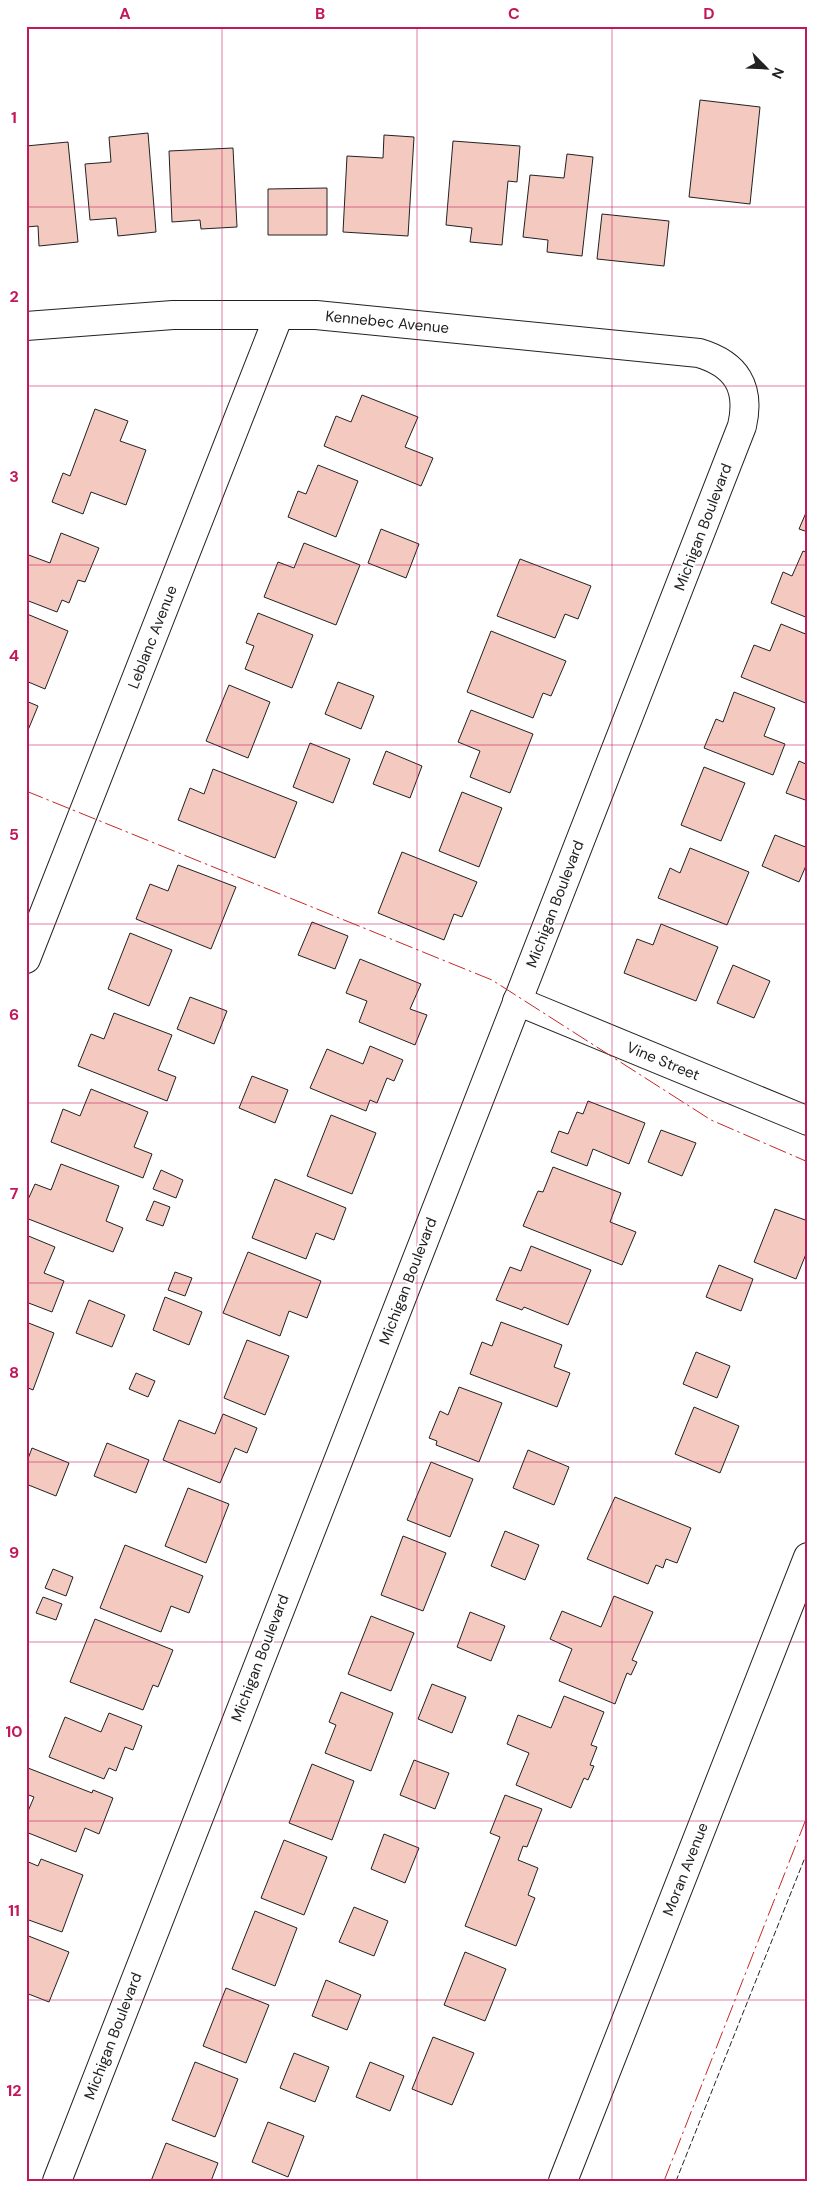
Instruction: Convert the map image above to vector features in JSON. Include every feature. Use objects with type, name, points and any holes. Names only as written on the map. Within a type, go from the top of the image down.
[{"type":"street","name":"Kennebec Avenue","points":[[26,326],[173,315],[316,315],[398,321],[699,353],[716,358],[726,364],[739,380]]},
{"type":"street","name":"Leblanc Avenue","points":[[26,959],[279,315]]},
{"type":"street","name":"Michigan Boulevard","points":[[57,2181],[742,426],[746,410],[744,390],[739,380]]},
{"type":"street","name":"Vine Street","points":[[517,1001],[808,1121]]},
{"type":"street","name":"Moran Avenue","points":[[563,2181],[808,1557]]},
{"type":"building","points":[[700,100],[760,107],[750,204],[689,197]]},
{"type":"building","points":[[148,133],[156,232],[118,236],[116,218],[90,220],[85,164],[111,162],[109,137]]},
{"type":"building","points":[[384,135],[414,137],[408,236],[343,232],[347,156],[383,158]]},
{"type":"building","points":[[453,141],[520,146],[517,182],[508,181],[502,245],[470,242],[472,228],[446,225]]},
{"type":"building","points":[[68,142],[78,242],[39,246],[38,226],[26,227],[26,146]]},
{"type":"building","points":[[233,148],[237,227],[201,229],[200,220],[172,222],[169,151]]},
{"type":"building","points":[[567,154],[593,157],[582,256],[547,252],[548,240],[523,237],[530,175],[564,178]]},
{"type":"building","points":[[327,188],[327,235],[268,235],[268,189]]},
{"type":"building","points":[[602,214],[669,221],[664,266],[597,259]]},
{"type":"building","points":[[362,395],[418,417],[405,447],[433,458],[421,486],[324,446],[336,416],[351,422]]},
{"type":"building","points":[[95,409],[128,421],[120,441],[146,450],[126,505],[91,492],[83,514],[52,502],[63,473],[70,476]]},
{"type":"building","points":[[318,465],[358,481],[336,537],[288,517],[298,491],[306,494]]},
{"type":"building","points":[[808,508],[808,532],[799,529]]},
{"type":"building","points":[[381,529],[419,544],[406,578],[368,563]]},
{"type":"building","points":[[61,533],[99,548],[85,582],[78,580],[69,603],[62,600],[57,612],[26,600],[26,554],[50,563]]},
{"type":"building","points":[[304,543],[360,565],[336,625],[264,597],[278,562],[294,568]]},
{"type":"building","points":[[803,551],[808,553],[808,618],[771,603],[783,572],[792,576]]},
{"type":"building","points":[[520,559],[591,586],[578,619],[565,614],[555,638],[497,616]]},
{"type":"building","points":[[258,613],[313,635],[292,688],[245,669],[254,646],[246,643]]},
{"type":"building","points":[[27,614],[68,631],[45,689],[26,681]]},
{"type":"building","points":[[781,624],[808,635],[808,704],[741,677],[754,645],[770,651]]},
{"type":"building","points":[[491,631],[566,661],[551,696],[543,693],[533,718],[467,692]]},
{"type":"building","points":[[338,682],[374,696],[361,729],[325,714]]},
{"type":"building","points":[[229,685],[270,702],[248,758],[206,741]]},
{"type":"building","points":[[734,692],[775,708],[764,736],[785,744],[773,775],[704,748],[716,719],[723,722]]},
{"type":"building","points":[[26,701],[38,706],[26,735]]},
{"type":"building","points":[[471,710],[533,734],[510,793],[470,777],[480,751],[458,742]]},
{"type":"building","points":[[310,743],[350,759],[333,803],[293,787]]},
{"type":"building","points":[[386,751],[422,766],[410,798],[373,784]]},
{"type":"building","points":[[799,761],[808,765],[808,801],[786,793]]},
{"type":"building","points":[[704,767],[745,783],[721,841],[681,825]]},
{"type":"building","points":[[213,769],[297,802],[275,858],[178,820],[190,788],[204,794]]},
{"type":"building","points":[[462,792],[502,808],[479,867],[439,851]]},
{"type":"building","points":[[775,835],[808,848],[808,861],[799,882],[762,866]]},
{"type":"building","points":[[690,848],[749,872],[727,925],[658,898],[670,868],[680,873]]},
{"type":"building","points":[[402,852],[477,882],[462,917],[454,914],[444,940],[378,913]]},
{"type":"building","points":[[178,865],[236,887],[211,949],[136,919],[150,884],[168,891]]},
{"type":"building","points":[[312,922],[348,936],[335,969],[298,955]]},
{"type":"building","points":[[661,924],[718,947],[696,1001],[624,973],[637,939],[653,945]]},
{"type":"building","points":[[130,933],[172,950],[149,1006],[108,989]]},
{"type":"building","points":[[360,959],[421,984],[410,1009],[427,1015],[415,1045],[359,1022],[367,1001],[346,993]]},
{"type":"building","points":[[733,965],[770,981],[754,1018],[717,1003]]},
{"type":"building","points":[[190,997],[227,1011],[214,1044],[177,1029]]},
{"type":"building","points":[[114,1013],[172,1035],[158,1070],[176,1077],[167,1101],[78,1066],[91,1034],[104,1039]]},
{"type":"building","points":[[370,1046],[403,1060],[394,1081],[387,1078],[377,1103],[370,1100],[366,1111],[310,1088],[327,1049],[363,1064]]},
{"type":"building","points":[[252,1076],[288,1090],[275,1123],[239,1108]]},
{"type":"building","points":[[91,1089],[148,1112],[134,1147],[152,1154],[143,1178],[51,1142],[63,1109],[80,1116]]},
{"type":"building","points":[[588,1101],[645,1123],[629,1164],[593,1149],[587,1166],[551,1152],[559,1131],[568,1134],[577,1112],[583,1114]]},
{"type":"building","points":[[331,1115],[376,1133],[352,1194],[307,1176]]},
{"type":"building","points":[[661,1130],[696,1143],[682,1176],[648,1162]]},
{"type":"building","points":[[61,1164],[119,1186],[106,1221],[123,1228],[113,1252],[26,1218],[26,1204],[35,1184],[51,1190]]},
{"type":"building","points":[[553,1167],[621,1193],[610,1222],[636,1232],[622,1265],[523,1226],[538,1191],[543,1192]]},
{"type":"building","points":[[161,1170],[183,1180],[176,1198],[153,1189]]},
{"type":"building","points":[[275,1179],[346,1208],[334,1240],[316,1233],[306,1259],[252,1238]]},
{"type":"building","points":[[154,1201],[170,1207],[163,1226],[146,1220]]},
{"type":"building","points":[[775,1209],[808,1221],[808,1249],[796,1279],[754,1262]]},
{"type":"building","points":[[26,1235],[55,1247],[44,1273],[64,1281],[52,1312],[26,1302]]},
{"type":"building","points":[[531,1246],[591,1270],[568,1325],[524,1307],[522,1310],[496,1300],[510,1267],[521,1271]]},
{"type":"building","points":[[248,1252],[321,1281],[307,1318],[289,1311],[280,1336],[223,1313]]},
{"type":"building","points":[[719,1265],[753,1279],[741,1311],[706,1297]]},
{"type":"building","points":[[175,1272],[192,1278],[185,1296],[168,1290]]},
{"type":"building","points":[[165,1297],[202,1312],[189,1345],[153,1330]]},
{"type":"building","points":[[89,1300],[125,1315],[112,1347],[76,1333]]},
{"type":"building","points":[[26,1322],[54,1333],[33,1390],[26,1387]]},
{"type":"building","points":[[501,1322],[562,1345],[554,1367],[570,1373],[557,1407],[470,1374],[482,1342],[492,1346]]},
{"type":"building","points":[[247,1340],[289,1356],[265,1415],[224,1398]]},
{"type":"building","points":[[696,1352],[730,1366],[717,1398],[683,1384]]},
{"type":"building","points":[[136,1373],[155,1381],[148,1397],[129,1389]]},
{"type":"building","points":[[459,1387],[502,1403],[479,1462],[436,1445],[437,1441],[429,1438],[440,1411],[448,1415]]},
{"type":"building","points":[[694,1407],[739,1426],[720,1473],[675,1454]]},
{"type":"building","points":[[223,1414],[257,1428],[247,1453],[235,1448],[220,1483],[163,1460],[179,1420],[215,1434]]},
{"type":"building","points":[[107,1443],[149,1460],[136,1493],[94,1476]]},
{"type":"building","points":[[32,1448],[69,1463],[56,1496],[26,1484],[26,1464]]},
{"type":"building","points":[[528,1450],[569,1467],[554,1505],[513,1488]]},
{"type":"building","points":[[431,1462],[473,1479],[450,1537],[407,1520]]},
{"type":"building","points":[[188,1488],[229,1504],[206,1563],[165,1546]]},
{"type":"building","points":[[615,1497],[691,1528],[677,1563],[666,1559],[663,1568],[656,1565],[648,1584],[587,1559]]},
{"type":"building","points":[[505,1531],[539,1545],[525,1580],[491,1566]]},
{"type":"building","points":[[403,1536],[446,1553],[423,1611],[381,1595]]},
{"type":"building","points":[[125,1545],[203,1576],[189,1613],[171,1606],[161,1632],[100,1608]]},
{"type":"building","points":[[53,1569],[73,1577],[66,1596],[45,1588]]},
{"type":"building","points":[[614,1596],[653,1612],[632,1660],[637,1662],[631,1675],[627,1673],[615,1704],[559,1681],[572,1649],[550,1639],[562,1611],[601,1627]]},
{"type":"building","points":[[43,1597],[62,1604],[56,1620],[36,1613]]},
{"type":"building","points":[[470,1612],[505,1626],[491,1661],[457,1647]]},
{"type":"building","points":[[371,1616],[414,1633],[391,1691],[348,1674]]},
{"type":"building","points":[[95,1619],[173,1650],[158,1687],[153,1685],[143,1710],[70,1682]]},
{"type":"building","points":[[432,1684],[466,1697],[452,1733],[418,1719]]},
{"type":"building","points":[[341,1692],[393,1713],[371,1771],[325,1753],[336,1725],[329,1722]]},
{"type":"building","points":[[564,1696],[604,1712],[591,1745],[597,1747],[590,1765],[594,1766],[588,1780],[584,1778],[571,1808],[516,1785],[529,1753],[507,1744],[518,1715],[551,1728]]},
{"type":"building","points":[[109,1713],[142,1726],[133,1750],[125,1747],[116,1771],[109,1768],[104,1779],[49,1757],[65,1717],[101,1732]]},
{"type":"building","points":[[414,1760],[449,1773],[435,1809],[400,1795]]},
{"type":"building","points":[[312,1764],[354,1781],[332,1840],[289,1823]]},
{"type":"building","points":[[28,1768],[92,1793],[93,1790],[113,1798],[99,1834],[85,1828],[76,1852],[26,1832],[26,1816],[34,1797],[26,1794]]},
{"type":"building","points":[[505,1795],[542,1809],[527,1847],[523,1846],[518,1860],[538,1868],[528,1895],[535,1898],[516,1946],[465,1926],[500,1837],[490,1833]]},
{"type":"building","points":[[384,1834],[419,1848],[405,1883],[371,1869]]},
{"type":"building","points":[[284,1840],[327,1857],[304,1915],[261,1898]]},
{"type":"building","points":[[41,1859],[83,1875],[62,1932],[26,1919],[26,1861],[38,1866]]},
{"type":"building","points":[[354,1907],[388,1921],[374,1956],[339,1942]]},
{"type":"building","points":[[255,1911],[297,1928],[275,1986],[232,1969]]},
{"type":"building","points":[[26,1935],[69,1952],[49,2002],[26,1993]]},
{"type":"building","points":[[465,1952],[506,1969],[485,2021],[444,2005]]},
{"type":"building","points":[[326,1980],[361,1995],[347,2030],[312,2016]]},
{"type":"building","points":[[226,1988],[269,2005],[246,2063],[203,2046]]},
{"type":"building","points":[[433,2037],[474,2053],[452,2105],[412,2089]]},
{"type":"building","points":[[294,2053],[329,2067],[315,2102],[280,2088]]},
{"type":"building","points":[[195,2062],[238,2079],[215,2137],[172,2120]]},
{"type":"building","points":[[370,2062],[404,2076],[390,2111],[356,2097]]},
{"type":"building","points":[[268,2122],[304,2136],[288,2177],[252,2162]]},
{"type":"building","points":[[166,2143],[218,2163],[211,2181],[151,2181]]},
{"type":"fence","points":[[676,2181],[808,1850]]},
{"type":"power","points":[[26,791],[492,980],[711,1120],[808,1162]]},
{"type":"power","points":[[664,2181],[808,1814]]}]
